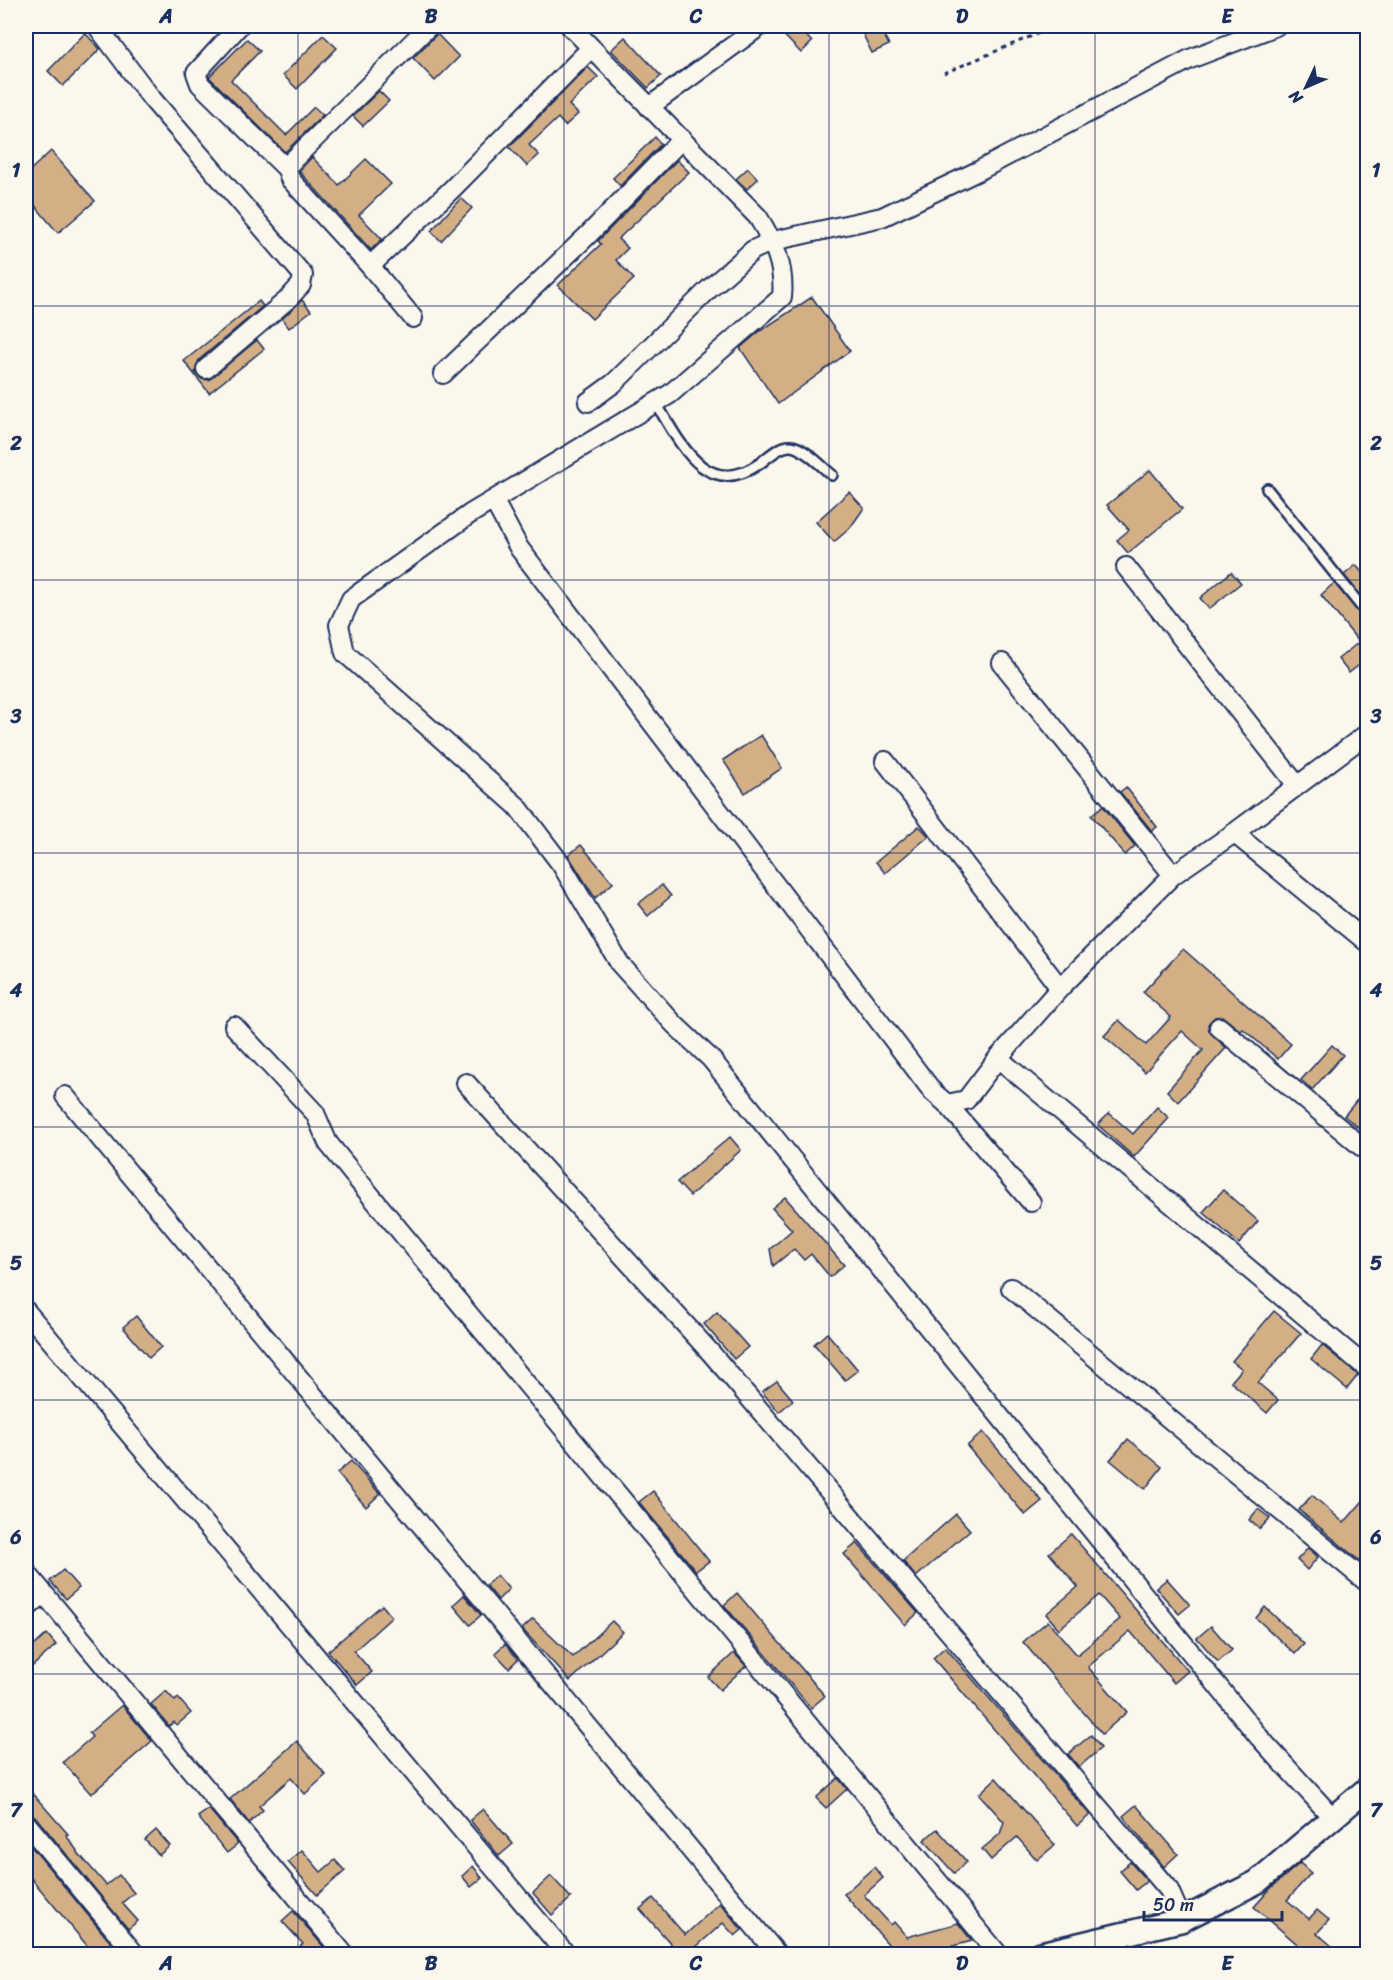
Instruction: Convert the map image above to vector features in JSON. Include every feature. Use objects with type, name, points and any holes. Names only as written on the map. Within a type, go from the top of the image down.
[{"type":"street","points":[[97,26],[152,99],[303,275],[301,285],[287,300],[206,369]]},
{"type":"street","points":[[239,26],[196,73],[200,84],[287,169],[290,179],[370,266],[413,318]]},
{"type":"street","points":[[287,169],[299,153],[429,26]]},
{"type":"street","points":[[570,26],[758,217],[773,241],[784,275],[782,297],[670,394],[470,514],[351,598],[339,625],[345,653],[518,806],[561,864],[620,964],[674,1024],[711,1059],[1259,1737],[1333,1818]]},
{"type":"street","points":[[649,107],[760,26]]},
{"type":"street","points":[[588,402],[614,383],[708,290],[753,250],[773,241],[882,217],[981,170],[1190,59],[1276,26]]},
{"type":"street","points":[[370,266],[451,190],[591,48]]},
{"type":"street","points":[[443,374],[588,235],[682,139]]},
{"type":"street","points":[[494,501],[519,548],[933,1092],[947,1104],[1031,1202]]},
{"type":"street","points":[[1126,567],[1296,784]]},
{"type":"street","points":[[1002,663],[1173,875]]},
{"type":"street","points":[[947,1104],[966,1100],[998,1058],[1060,988],[1173,875],[1234,833],[1296,784],[1368,733]]},
{"type":"street","points":[[885,761],[1060,988]]},
{"type":"street","points":[[1234,833],[1368,943]]},
{"type":"street","points":[[234,1026],[315,1113],[328,1143],[998,1954]]},
{"type":"street","points":[[1219,1027],[1368,1152]]},
{"type":"street","points":[[998,1058],[1368,1369]]},
{"type":"street","points":[[466,1083],[718,1362],[1169,1890],[1182,1920]]},
{"type":"street","points":[[65,1096],[777,1954]]},
{"type":"street","points":[[1011,1288],[1368,1583]]},
{"type":"street","points":[[26,1311],[566,1954]]},
{"type":"street","points":[[26,1572],[344,1954]]},
{"type":"street","points":[[26,1609],[43,1594]]},
{"type":"street","points":[[1039,1954],[1119,1944],[1182,1920],[1257,1882],[1368,1788]]},
{"type":"street","points":[[26,1823],[135,1954]]},
{"type":"lane","points":[[656,403],[682,446],[705,469],[721,477],[743,475],[782,448],[791,446],[799,449],[832,475]]},
{"type":"lane","points":[[1267,489],[1368,615]]},
{"type":"path","points":[[944,73],[1056,26]]},
{"type":"building","points":[[775,26],[797,26],[812,42],[801,53]]},
{"type":"building","points":[[859,26],[879,26],[889,45],[872,53]]},
{"type":"building","points":[[85,33],[100,49],[63,86],[48,71]]},
{"type":"building","points":[[437,34],[459,57],[435,81],[413,58]]},
{"type":"building","points":[[323,35],[337,48],[297,89],[283,75]]},
{"type":"building","points":[[625,37],[661,76],[648,88],[611,50]]},
{"type":"building","points":[[247,39],[260,51],[231,80],[286,135],[314,107],[323,115],[285,152],[209,77]]},
{"type":"building","points":[[588,67],[598,77],[569,105],[578,114],[565,126],[558,118],[529,145],[539,155],[527,166],[509,147]]},
{"type":"building","points":[[379,91],[389,101],[363,126],[353,116]]},
{"type":"building","points":[[655,137],[661,144],[620,186],[613,178]]},
{"type":"building","points":[[51,151],[95,201],[58,233],[26,195],[26,174]]},
{"type":"building","points":[[312,157],[339,185],[366,159],[391,184],[359,215],[382,239],[371,250],[299,171]]},
{"type":"building","points":[[677,160],[689,172],[618,239],[628,248],[616,260],[634,279],[592,319],[558,285],[601,244],[598,241]]},
{"type":"building","points":[[748,168],[758,179],[747,189],[736,179]]},
{"type":"building","points":[[461,198],[472,208],[441,241],[431,231]]},
{"type":"building","points":[[812,297],[850,351],[778,404],[740,348],[760,331]]},
{"type":"building","points":[[302,300],[311,311],[289,328],[282,319]]},
{"type":"building","points":[[259,301],[263,306],[199,360],[195,372],[202,379],[209,380],[257,340],[264,349],[209,393],[184,361]]},
{"type":"building","points":[[1150,470],[1182,509],[1128,553],[1117,540],[1129,530],[1107,505]]},
{"type":"building","points":[[849,492],[864,508],[850,528],[834,542],[816,522]]},
{"type":"building","points":[[1356,565],[1368,580],[1368,604],[1344,575]]},
{"type":"building","points":[[1231,572],[1241,583],[1209,609],[1200,598]]},
{"type":"building","points":[[1334,583],[1368,622],[1368,658],[1349,673],[1338,659],[1359,642],[1321,595]]},
{"type":"building","points":[[761,735],[782,768],[745,793],[723,760]]},
{"type":"building","points":[[1126,787],[1157,827],[1152,831],[1120,792]]},
{"type":"building","points":[[1103,806],[1135,846],[1125,855],[1091,815]]},
{"type":"building","points":[[919,826],[929,836],[885,873],[876,862]]},
{"type":"building","points":[[581,845],[613,883],[595,898],[568,855]]},
{"type":"building","points":[[662,885],[671,896],[648,916],[638,904]]},
{"type":"building","points":[[1183,949],[1291,1044],[1278,1059],[1243,1029],[1241,1031],[1222,1016],[1215,1017],[1208,1024],[1209,1031],[1226,1048],[1178,1102],[1167,1091],[1203,1050],[1182,1031],[1145,1072],[1104,1036],[1119,1020],[1146,1045],[1171,1017],[1143,992]]},
{"type":"building","points":[[1332,1045],[1343,1055],[1312,1090],[1301,1080]]},
{"type":"building","points":[[1357,1100],[1368,1109],[1368,1135],[1344,1116]]},
{"type":"building","points":[[1157,1107],[1169,1118],[1134,1157],[1098,1125],[1109,1113],[1133,1134]]},
{"type":"building","points":[[730,1137],[741,1150],[690,1196],[677,1182]]},
{"type":"building","points":[[1223,1190],[1258,1221],[1239,1244],[1203,1212]]},
{"type":"building","points":[[785,1197],[844,1265],[830,1277],[811,1254],[804,1260],[794,1249],[773,1266],[770,1249],[792,1230],[772,1208]]},
{"type":"building","points":[[1274,1311],[1301,1333],[1258,1383],[1278,1400],[1267,1413],[1231,1382],[1242,1369],[1232,1361]]},
{"type":"building","points":[[717,1312],[748,1347],[734,1359],[704,1324]]},
{"type":"building","points":[[136,1316],[161,1347],[149,1358],[123,1327]]},
{"type":"building","points":[[827,1333],[858,1370],[845,1380],[814,1344]]},
{"type":"building","points":[[1322,1345],[1358,1375],[1347,1389],[1311,1359]]},
{"type":"building","points":[[777,1381],[793,1400],[779,1412],[762,1392]]},
{"type":"building","points":[[983,1432],[1042,1501],[1025,1515],[967,1446]]},
{"type":"building","points":[[1128,1439],[1162,1467],[1145,1489],[1110,1460]]},
{"type":"building","points":[[351,1461],[380,1494],[366,1507],[337,1473]]},
{"type":"building","points":[[653,1491],[709,1561],[696,1571],[639,1502]]},
{"type":"building","points":[[1312,1495],[1344,1523],[1368,1495],[1368,1568],[1299,1510]]},
{"type":"building","points":[[1258,1509],[1270,1518],[1260,1529],[1249,1520]]},
{"type":"building","points":[[956,1514],[970,1530],[916,1577],[903,1561]]},
{"type":"building","points":[[1071,1534],[1188,1671],[1174,1683],[1130,1631],[1088,1667],[1127,1712],[1102,1734],[1023,1642],[1048,1621],[1077,1655],[1120,1619],[1099,1595],[1059,1629],[1046,1614],[1078,1587],[1049,1553]]},
{"type":"building","points":[[857,1543],[918,1613],[905,1625],[844,1554]]},
{"type":"building","points":[[1308,1548],[1318,1557],[1307,1570],[1297,1560]]},
{"type":"building","points":[[63,1570],[79,1588],[66,1599],[50,1581]]},
{"type":"building","points":[[497,1575],[509,1589],[498,1600],[486,1585]]},
{"type":"building","points":[[1167,1579],[1190,1605],[1179,1614],[1156,1588]]},
{"type":"building","points":[[737,1593],[825,1696],[811,1708],[724,1605]]},
{"type":"building","points":[[464,1595],[481,1615],[470,1625],[453,1605]]},
{"type":"building","points":[[382,1605],[392,1617],[354,1651],[372,1672],[357,1685],[328,1651]]},
{"type":"building","points":[[1265,1607],[1304,1644],[1295,1654],[1256,1618]]},
{"type":"building","points":[[533,1619],[573,1657],[612,1621],[623,1632],[570,1681],[522,1629]]},
{"type":"building","points":[[1211,1626],[1232,1650],[1218,1662],[1197,1638]]},
{"type":"building","points":[[47,1634],[56,1645],[26,1672],[26,1653]]},
{"type":"building","points":[[505,1644],[518,1659],[509,1668],[495,1653]]},
{"type":"building","points":[[945,1647],[1090,1815],[1077,1826],[933,1658]]},
{"type":"building","points":[[734,1653],[746,1666],[720,1690],[708,1677]]},
{"type":"building","points":[[166,1691],[175,1701],[178,1698],[191,1713],[177,1725],[174,1722],[169,1726],[151,1704]]},
{"type":"building","points":[[122,1705],[152,1741],[91,1794],[63,1762],[92,1737],[89,1733]]},
{"type":"building","points":[[1091,1735],[1101,1748],[1079,1767],[1068,1754]]},
{"type":"building","points":[[297,1741],[326,1775],[305,1794],[291,1778],[259,1806],[263,1810],[249,1823],[230,1799]]},
{"type":"building","points":[[838,1778],[847,1789],[826,1808],[816,1798]]},
{"type":"building","points":[[996,1778],[1055,1845],[1037,1860],[1017,1837],[991,1860],[982,1849],[1000,1834],[1004,1822],[979,1794]]},
{"type":"building","points":[[26,1786],[68,1834],[66,1835],[80,1855],[106,1885],[119,1875],[134,1893],[122,1903],[138,1921],[128,1929],[35,1816],[26,1812]]},
{"type":"building","points":[[1136,1805],[1178,1854],[1164,1867],[1123,1816]]},
{"type":"building","points":[[209,1809],[238,1844],[227,1853],[198,1817]]},
{"type":"building","points":[[483,1809],[513,1844],[499,1856],[470,1820]]},
{"type":"building","points":[[937,1829],[967,1862],[954,1873],[924,1840]]},
{"type":"building","points":[[156,1830],[170,1846],[159,1855],[145,1840]]},
{"type":"building","points":[[26,1840],[111,1943],[109,1945],[117,1954],[94,1954],[26,1872]]},
{"type":"building","points":[[302,1850],[321,1872],[335,1860],[345,1871],[317,1895],[288,1862]]},
{"type":"building","points":[[1130,1862],[1147,1881],[1136,1890],[1120,1871]]},
{"type":"building","points":[[1300,1863],[1311,1873],[1287,1900],[1309,1919],[1317,1910],[1329,1920],[1317,1933],[1341,1954],[1309,1954],[1254,1907],[1270,1889]]},
{"type":"building","points":[[473,1866],[482,1878],[471,1887],[462,1876]]},
{"type":"building","points":[[874,1867],[883,1878],[864,1895],[891,1925],[894,1922],[907,1937],[958,1923],[972,1941],[922,1954],[897,1954],[844,1894]]},
{"type":"building","points":[[551,1876],[571,1898],[552,1915],[533,1893]]},
{"type":"building","points":[[653,1898],[685,1935],[720,1903],[742,1930],[735,1936],[723,1923],[688,1954],[664,1954],[673,1946],[640,1909]]},
{"type":"building","points":[[293,1911],[323,1946],[313,1954],[291,1954],[303,1944],[282,1921]]}]
